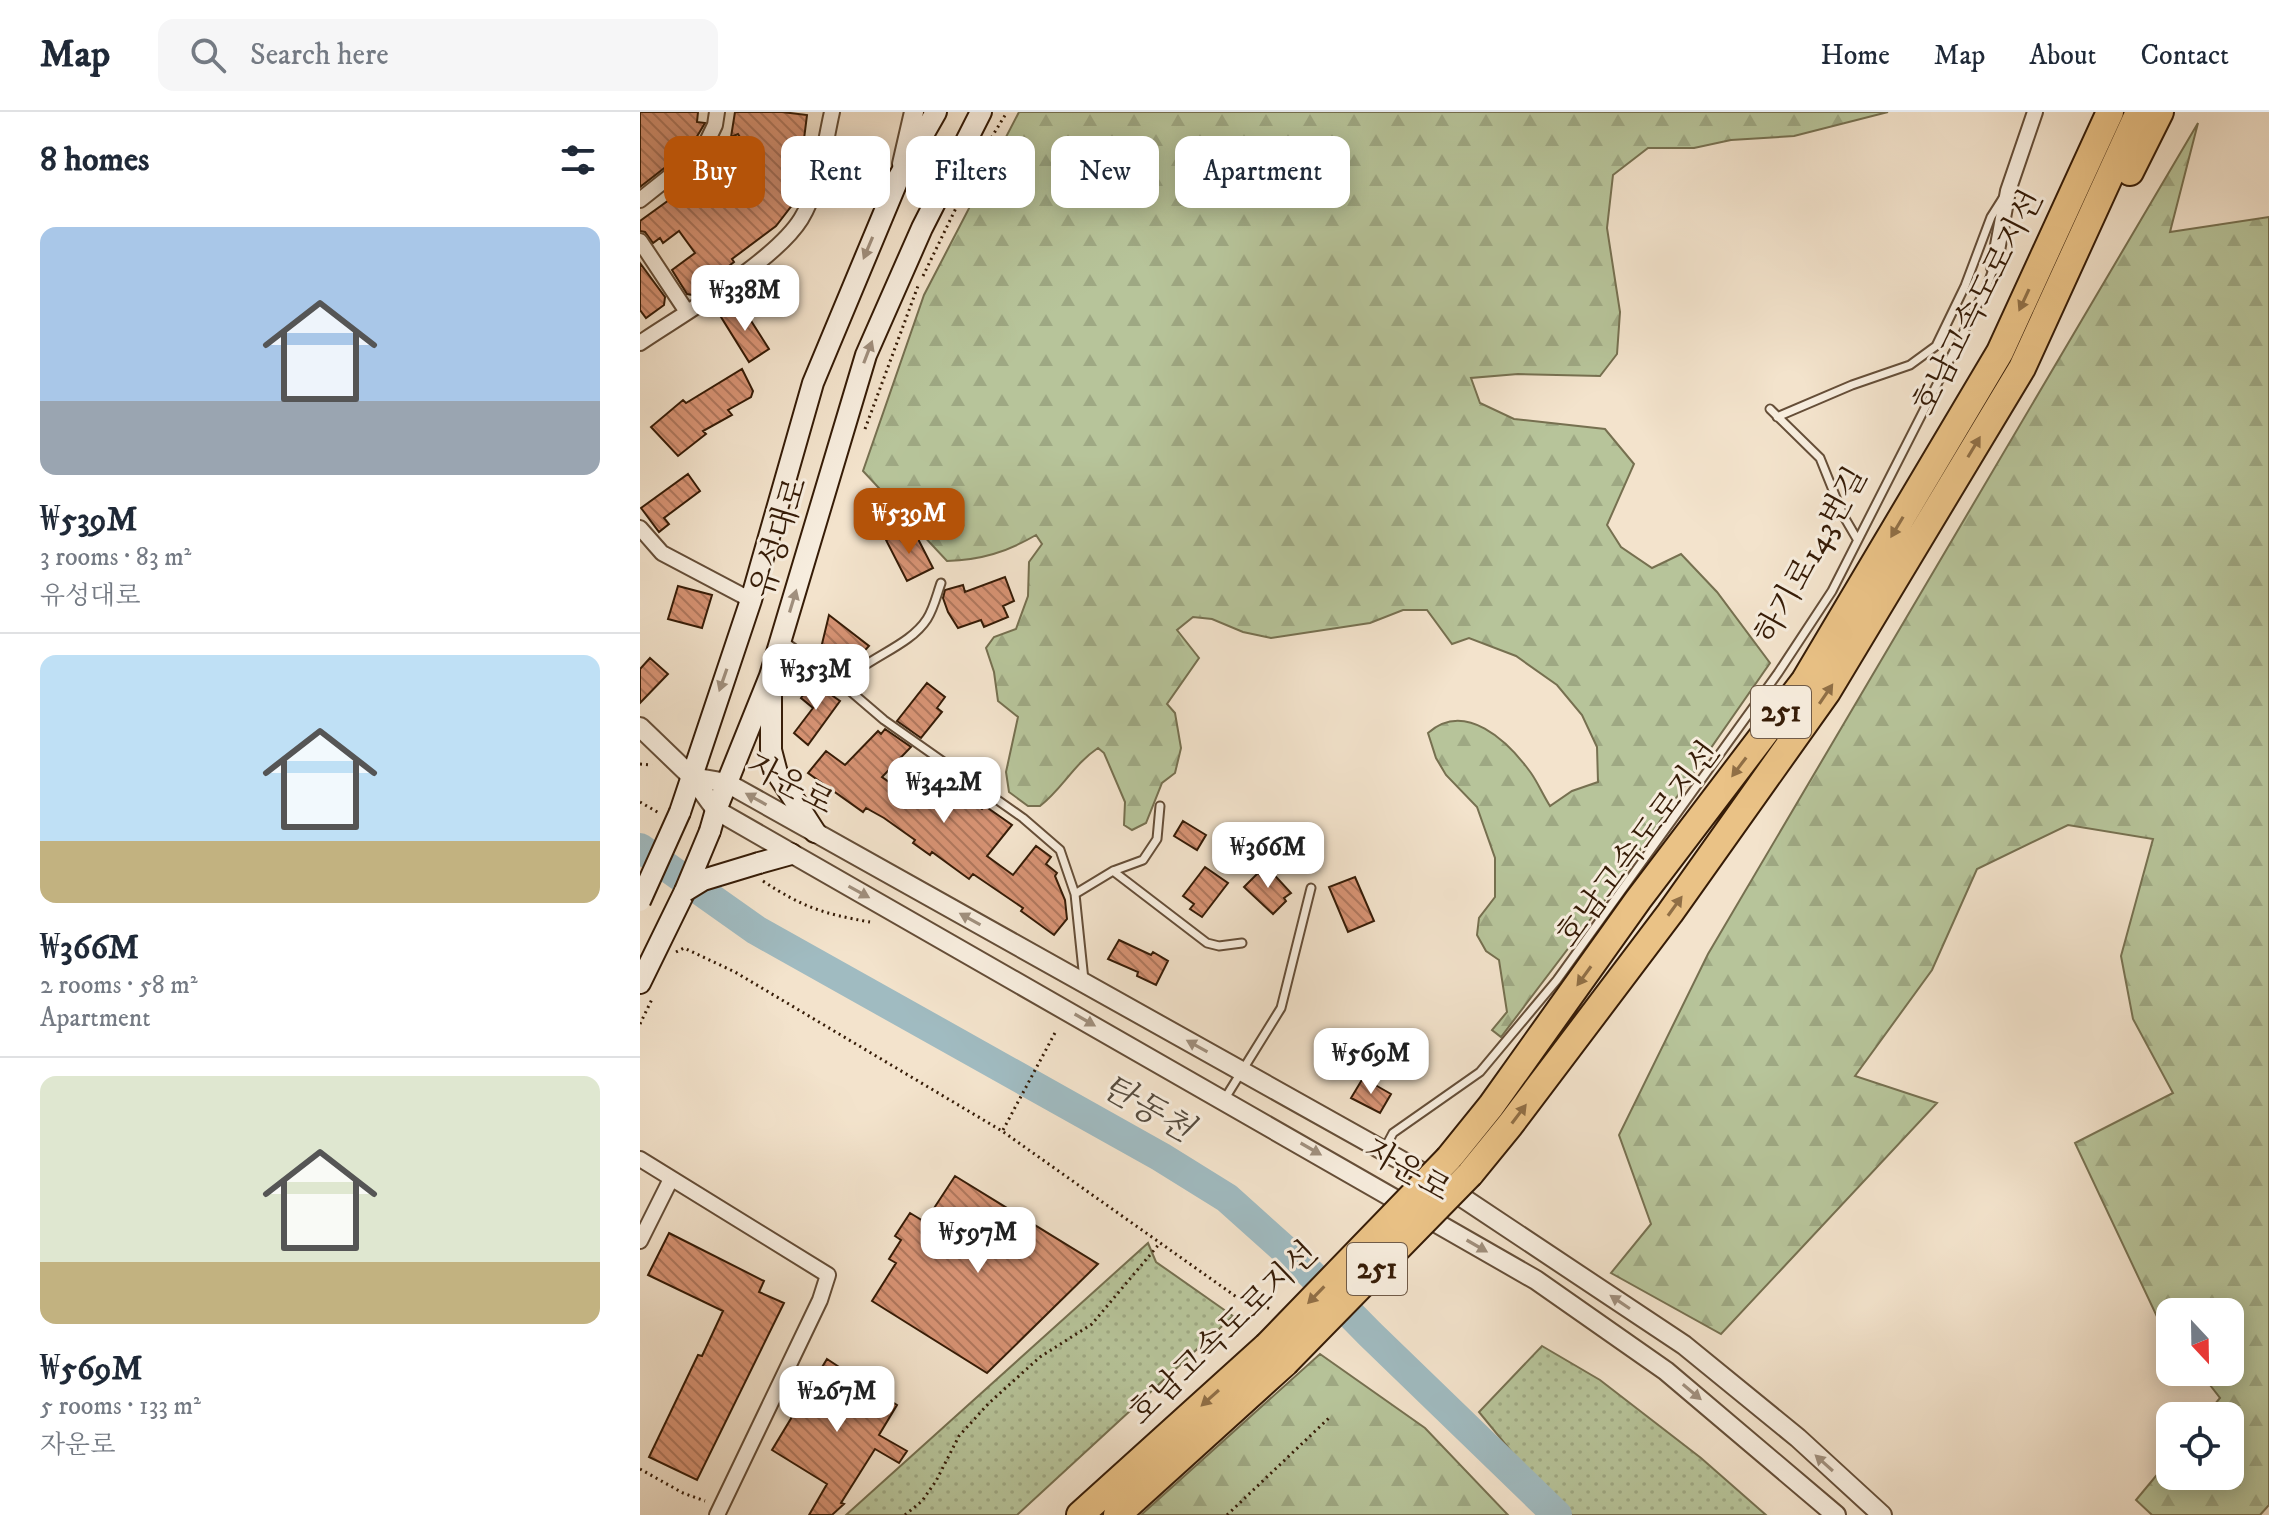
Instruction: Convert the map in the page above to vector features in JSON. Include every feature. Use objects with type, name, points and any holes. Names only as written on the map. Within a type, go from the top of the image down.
[{"type":"highway","points":[[2056,229],[2069,172],[2092,112]]},
{"type":"highway","name":"호남고속도로지선","points":[[1080,1515],[1276,1355],[1449,1158],[1491,1106],[1638,900],[1805,680],[2000,352],[2110,112]]},
{"type":"highway","name":"호남고속도로지선","points":[[1117,1515],[1276,1355],[1470,1174],[1670,913],[1827,692],[2022,368],[2139,112]]},
{"type":"highway","points":[[2022,368],[2072,293],[2160,112]]},
{"type":"main road","name":"유성대로","points":[[640,901],[680,812],[692,777],[751,600],[813,383],[899,177],[936,112]]},
{"type":"main road","name":"유성대로","points":[[640,983],[685,891],[770,676],[866,355],[974,118]]},
{"type":"main road","points":[[770,676],[771,750],[777,773],[815,832]]},
{"type":"main road","points":[[685,891],[703,880],[791,854]]},
{"type":"street","points":[[640,200],[703,150],[715,125],[717,112]]},
{"type":"street","points":[[640,343],[772,251],[800,220],[814,191],[832,112]]},
{"type":"street","points":[[899,177],[914,112]]},
{"type":"street","name":"하기로143번길","points":[[1994,267],[2008,191],[2035,112]]},
{"type":"street","points":[[640,241],[687,312]]},
{"type":"street","points":[[640,528],[662,553],[751,600]]},
{"type":"street","points":[[640,727],[692,777]]},
{"type":"street","name":"자운로","points":[[692,777],[727,783],[1436,1180],[1684,1345],[1798,1438],[1882,1515]]},
{"type":"street","name":"자운로","points":[[692,777],[716,810],[1536,1280],[1666,1371],[1836,1515]]},
{"type":"street","points":[[640,1159],[828,1275],[820,1300],[717,1515]]},
{"type":"street","points":[[640,1241],[671,1179]]},
{"type":"lane","points":[[1777,417],[1852,385],[1910,365],[1936,346],[1965,286],[1991,217],[2008,191]]},
{"type":"lane","name":"하기로143번길","points":[[1384,1150],[1393,1133],[1480,1072],[1557,980],[1778,673],[1832,591],[1994,267]]},
{"type":"lane","points":[[1770,409],[1820,458],[1843,515],[1857,539]]},
{"type":"lane","points":[[842,684],[855,670],[916,633],[929,617],[941,583]]},
{"type":"lane","points":[[781,639],[884,720],[1023,818],[1060,850],[1075,894],[1084,983]]},
{"type":"lane","points":[[1075,894],[1113,871],[1143,860],[1157,839],[1160,806]]},
{"type":"lane","points":[[1113,871],[1207,943],[1219,946],[1242,943]]},
{"type":"lane","points":[[1224,1100],[1281,1008],[1311,888]]},
{"type":"path","points":[[993,136],[1007,112]]},
{"type":"path","points":[[861,440],[920,282],[956,208]]},
{"type":"path","points":[[640,764],[648,764]]},
{"type":"path","points":[[684,948],[735,972],[1002,1131],[1238,1298],[1271,1309]]},
{"type":"path","points":[[1002,1131],[1056,1031]]},
{"type":"path","points":[[905,1515],[922,1501],[959,1436],[989,1403],[1040,1357],[1092,1324],[1160,1243]]},
{"type":"path","points":[[1227,1515],[1330,1417]]},
{"type":"path","points":[[640,1469],[683,1493],[705,1501]]},
{"type":"green space","points":[[1019,112],[1888,112],[1794,136],[1731,140],[1694,148],[1648,148],[1613,175],[1607,228],[1620,312],[1617,354],[1600,376],[1518,374],[1471,378],[1480,403],[1514,419],[1605,429],[1634,464],[1607,525],[1621,547],[1652,568],[1681,554],[1717,592],[1770,663],[1608,896],[1501,1037],[1492,1030],[1507,1012],[1499,960],[1486,951],[1477,935],[1479,918],[1495,897],[1495,858],[1477,807],[1446,775],[1436,758],[1428,733],[1442,724],[1456,721],[1485,729],[1521,761],[1550,806],[1572,791],[1598,782],[1597,747],[1582,715],[1557,685],[1516,656],[1469,638],[1452,644],[1427,610],[1403,610],[1370,623],[1271,638],[1243,632],[1212,619],[1193,617],[1177,630],[1199,658],[1167,704],[1175,713],[1181,748],[1175,773],[1162,783],[1146,823],[1132,830],[1124,825],[1125,802],[1104,753],[1098,748],[1040,806],[1028,806],[1009,792],[1006,772],[1018,717],[998,701],[994,672],[986,648],[994,637],[1016,629],[1028,596],[1029,562],[1042,544],[1036,535],[993,554],[947,561],[863,471],[924,295],[969,208],[1035,208],[1035,136],[1007,136]]},
{"type":"green space","points":[[2198,123],[2170,232],[2269,217],[2269,1505],[2260,1515],[2152,1515],[2136,1500],[2156,1476],[2156,1490],[2244,1490],[2244,1402],[2217,1402],[2220,1398],[2211,1386],[2244,1386],[2244,1298],[2156,1298],[2156,1315],[2075,1143],[2173,1093],[2133,1019],[2121,956],[2153,839],[2068,825],[1977,869],[1932,970],[1855,1076],[1937,1103],[1721,1334],[1611,1273],[1651,1224],[1619,1135],[1708,954]]},
{"type":"green space","points":[[1148,1243],[1156,1262],[1233,1316],[1017,1515],[846,1515]]},
{"type":"green space","points":[[1542,1346],[1600,1380],[1701,1458],[1766,1515],[1572,1515],[1529,1473],[1479,1412]]},
{"type":"green space","points":[[1320,1354],[1425,1428],[1508,1515],[1141,1515]]},
{"type":"building","points":[[640,112],[698,112],[697,122],[705,123],[697,136],[664,136],[664,168],[640,187]]},
{"type":"building","points":[[735,112],[807,115],[804,136],[781,136],[781,208],[790,208],[776,226],[732,259],[734,262],[692,295],[687,294],[672,270],[695,253],[679,231],[663,243],[660,238],[653,243],[645,232],[640,231],[640,221],[664,204],[664,208],[765,208],[765,136],[731,136]]},
{"type":"building","points":[[640,263],[665,297],[664,305],[646,318],[640,310]]},
{"type":"building","points":[[741,305],[769,349],[749,362],[721,317]]},
{"type":"building","points":[[742,369],[753,391],[751,397],[728,410],[732,415],[703,431],[706,434],[678,456],[651,427],[683,400],[686,403]]},
{"type":"building","points":[[688,474],[700,491],[664,518],[669,524],[659,532],[641,508]]},
{"type":"building","points":[[905,531],[910,541],[917,537],[933,568],[907,581],[886,540]]},
{"type":"building","points":[[1005,577],[1014,601],[1003,606],[1008,617],[984,627],[981,620],[958,628],[943,598],[945,590],[963,585],[965,592]]},
{"type":"building","points":[[678,586],[712,595],[702,628],[668,619]]},
{"type":"building","points":[[829,615],[869,646],[848,669],[821,648]]},
{"type":"building","points":[[650,658],[668,674],[640,703],[640,669]]},
{"type":"building","points":[[813,682],[840,701],[808,745],[794,733],[813,708],[801,698]]},
{"type":"building","points":[[927,683],[945,697],[937,708],[942,712],[921,738],[897,721]]},
{"type":"building","points":[[885,729],[911,747],[882,777],[906,794],[929,762],[946,773],[941,780],[982,809],[985,806],[1012,825],[987,856],[1013,875],[1036,846],[1051,857],[1046,864],[1057,873],[1055,876],[1065,900],[1067,919],[1054,935],[1021,911],[1023,908],[973,874],[969,879],[932,852],[930,855],[913,843],[915,840],[884,818],[866,808],[863,812],[808,773],[826,751],[845,765],[878,731],[881,734]]},
{"type":"building","points":[[1183,821],[1206,835],[1197,850],[1174,836]]},
{"type":"building","points":[[1205,867],[1228,883],[1202,917],[1190,909],[1194,904],[1183,896]]},
{"type":"building","points":[[1268,868],[1291,893],[1273,914],[1244,887]]},
{"type":"building","points":[[1355,877],[1374,921],[1348,932],[1329,887]]},
{"type":"building","points":[[1119,940],[1168,961],[1156,985],[1137,976],[1138,972],[1108,959]]},
{"type":"building","points":[[1363,1078],[1391,1094],[1380,1113],[1351,1098]]},
{"type":"building","points":[[955,1176],[1098,1264],[987,1373],[872,1301],[896,1263],[889,1259],[901,1240],[895,1236],[910,1213],[925,1222]]},
{"type":"building","points":[[669,1233],[764,1281],[759,1292],[784,1303],[697,1480],[649,1457],[698,1355],[702,1356],[723,1311],[648,1275]]},
{"type":"building","points":[[827,1359],[897,1405],[879,1435],[907,1451],[899,1463],[875,1449],[841,1503],[844,1504],[832,1515],[809,1515],[827,1484],[772,1450]]},
{"type":"waterway","name":"탄동천","points":[[640,848],[756,930],[1161,1157],[1227,1198],[1305,1268],[1557,1515]]}]
